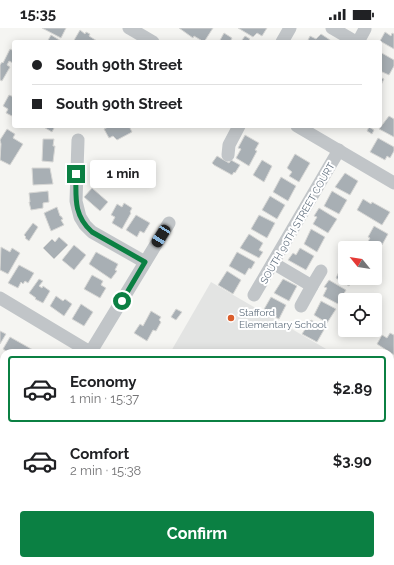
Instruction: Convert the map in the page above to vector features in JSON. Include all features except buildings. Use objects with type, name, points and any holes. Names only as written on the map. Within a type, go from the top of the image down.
[{"type":"street","points":[[129,28],[150,40]]},
{"type":"street","points":[[283,40],[290,28]]},
{"type":"street","points":[[332,28],[353,40]]},
{"type":"street","points":[[358,40],[365,29]]},
{"type":"street","points":[[228,154],[229,144],[238,128]]},
{"type":"street","points":[[300,128],[394,183]]},
{"type":"street","points":[[78,140],[76,201],[80,217],[92,232],[145,262]]},
{"type":"street","name":"SOUTH 90TH STREET COURT","points":[[254,296],[339,150]]},
{"type":"street","points":[[92,349],[170,223]]},
{"type":"street","points":[[273,263],[312,286]]},
{"type":"street","points":[[300,306],[321,271]]},
{"type":"street","points":[[0,298],[83,349]]},
{"type":"shaded area","name":"Stafford Elementary School","points":[[211,282],[326,349],[172,349]]},
{"type":"place","name":"Stafford Elementary School","points":[[231,318]]},
{"type":"route","points":[[76,174],[77,209],[85,225],[92,232],[145,262],[122,301]]}]
